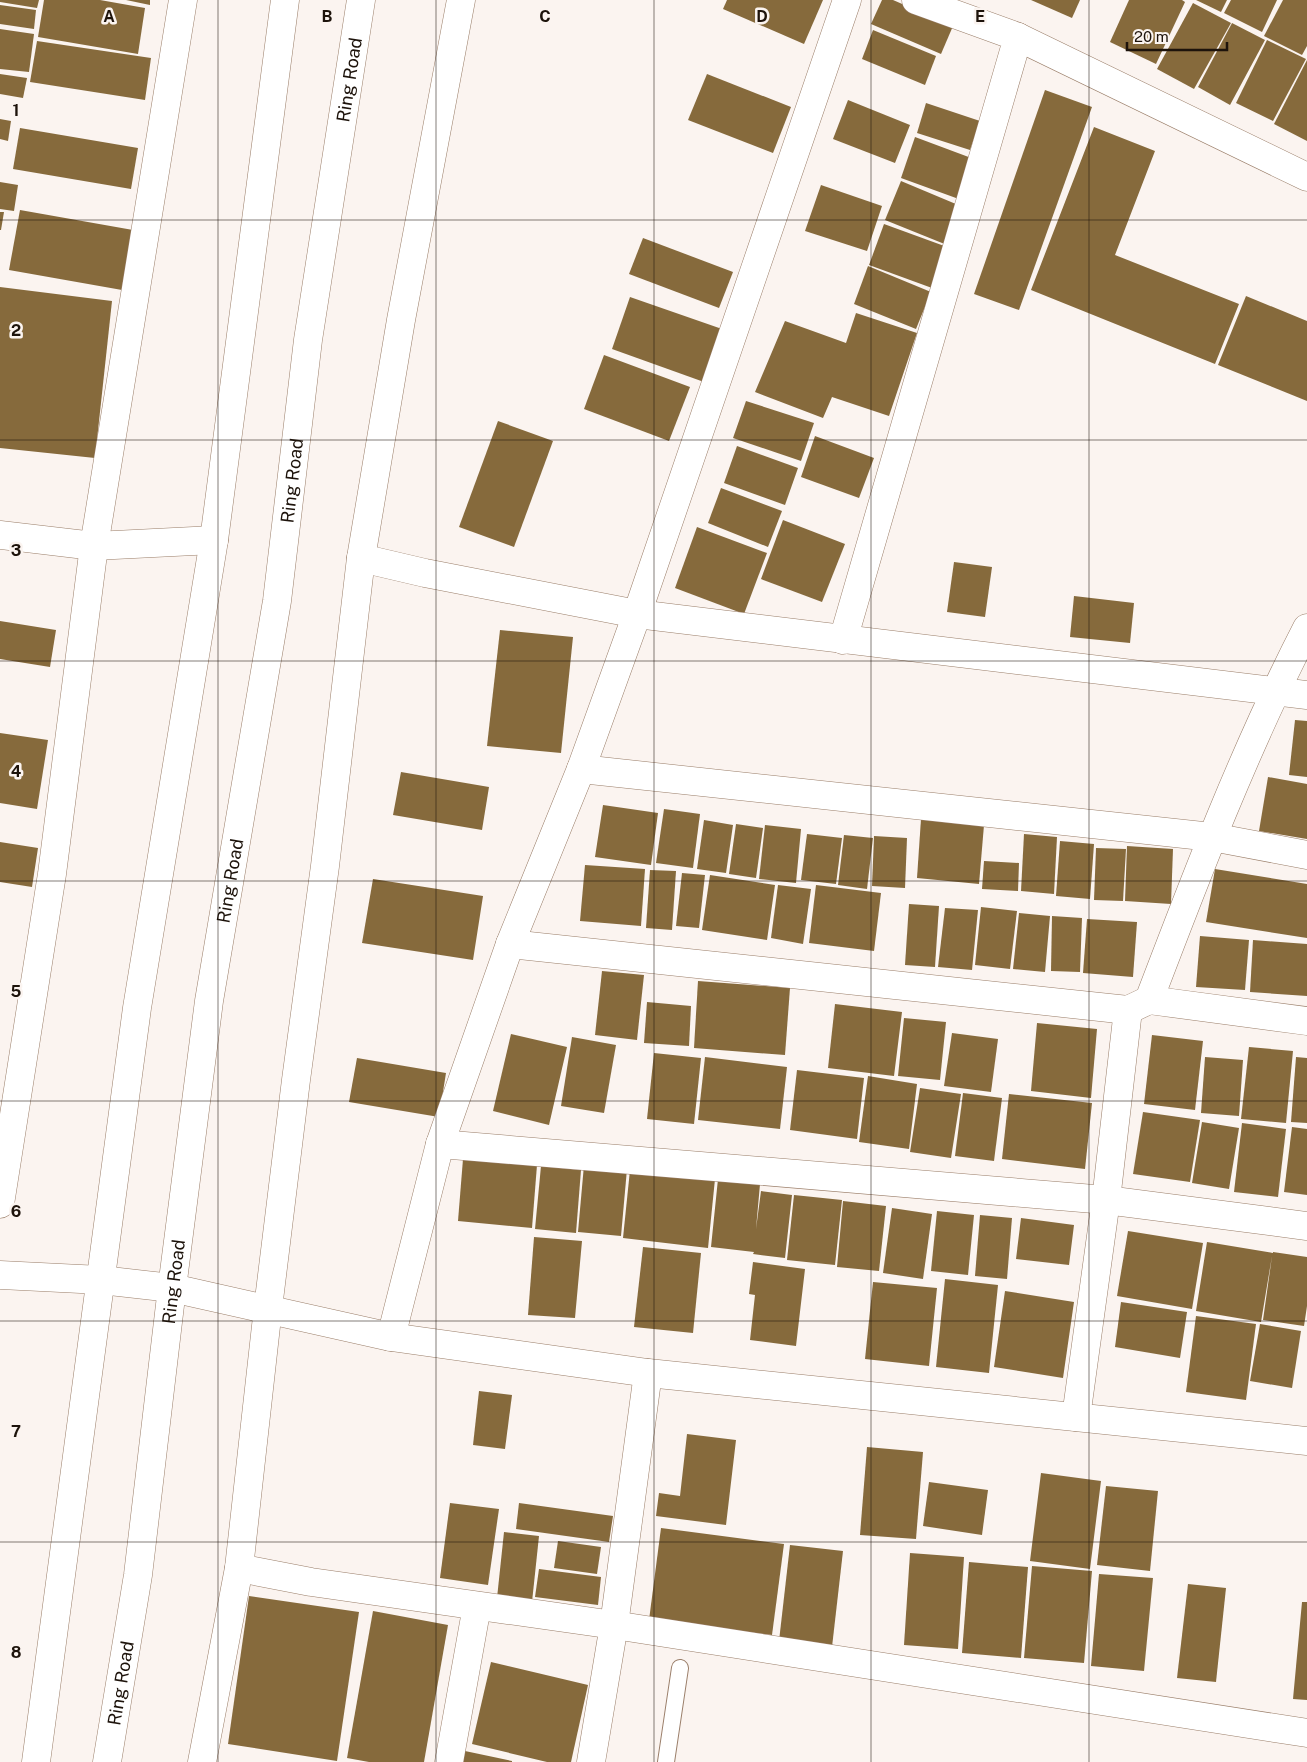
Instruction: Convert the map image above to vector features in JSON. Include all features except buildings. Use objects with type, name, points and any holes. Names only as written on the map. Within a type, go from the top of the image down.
[{"type":"main road","points":[[0,1204],[52,874],[94,546],[183,0]]},
{"type":"main road","name":"Ring Road","points":[[107,1762],[138,1575],[172,1288],[209,1002],[277,601],[308,340],[361,0]]},
{"type":"main road","points":[[202,1762],[239,1568],[268,1308],[325,866],[361,558],[401,320],[461,0]]},
{"type":"main road","points":[[391,1336],[440,1144],[510,944],[581,769],[637,614],[847,0]]},
{"type":"main road","points":[[916,0],[1018,37],[1307,177]]},
{"type":"main road","points":[[36,1762],[137,1008],[214,540],[283,2]]},
{"type":"main road","points":[[843,640],[1018,37]]},
{"type":"main road","points":[[0,535],[94,546],[214,540]]},
{"type":"main road","points":[[361,558],[425,573],[637,614],[1307,695]]},
{"type":"main road","points":[[1076,1417],[1106,1200],[1139,1005],[1275,690],[1307,628]]},
{"type":"main road","points":[[581,769],[1212,837],[1307,855]]},
{"type":"main road","points":[[510,944],[1307,1021]]},
{"type":"main road","points":[[440,1144],[1106,1200],[1307,1226]]},
{"type":"main road","points":[[0,1275],[101,1280],[172,1288],[391,1336],[648,1373],[1307,1441]]},
{"type":"main road","points":[[591,1762],[614,1625],[648,1373]]},
{"type":"main road","points":[[239,1568],[311,1582],[614,1625],[1307,1733]]},
{"type":"main road","points":[[449,1762],[477,1606]]},
{"type":"lane","points":[[666,1762],[680,1668]]}]
